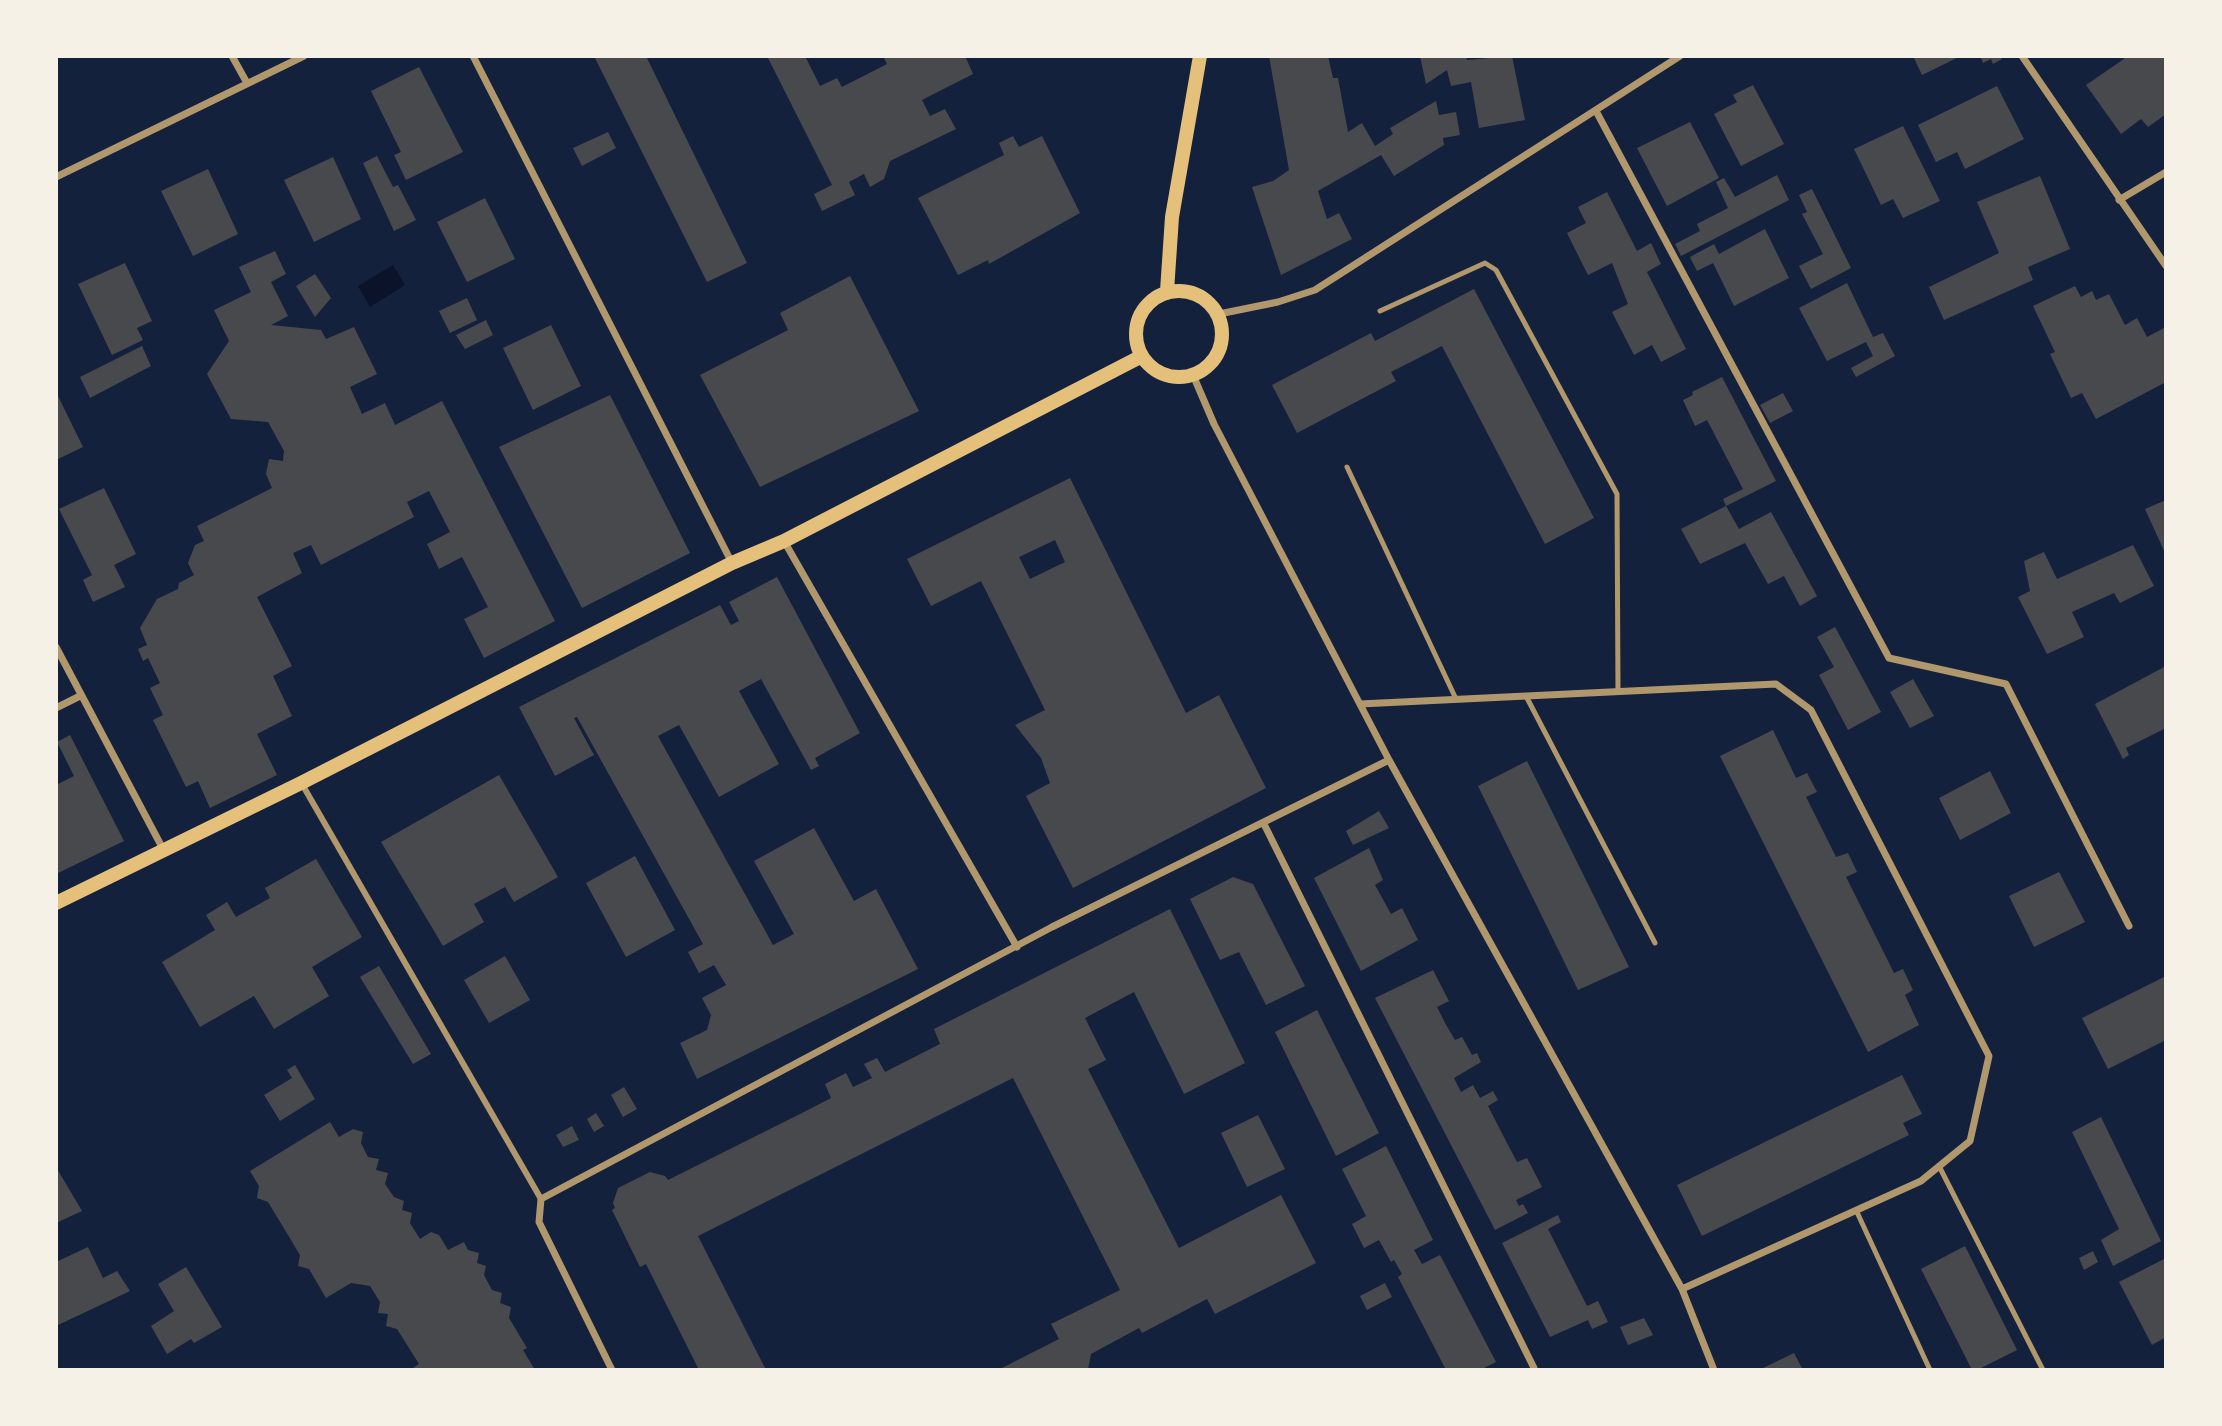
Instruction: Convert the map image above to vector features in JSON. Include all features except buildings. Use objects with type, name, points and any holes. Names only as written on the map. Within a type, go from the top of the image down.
[{"type":"main road","points":[[1167,291],[1172,217],[1200,56]]},
{"type":"main road","points":[[1167,291],[1197,293],[1219,314],[1223,332],[1219,350],[1209,365],[1193,375],[1179,377],[1164,374],[1151,367],[1142,356],[1135,330],[1145,306],[1167,291]]},
{"type":"main road","points":[[56,903],[301,783],[732,563],[785,541],[1142,356]]},
{"type":"street","points":[[232,56],[247,83]]},
{"type":"street","points":[[56,177],[304,56]]},
{"type":"street","points":[[473,56],[732,563]]},
{"type":"street","points":[[1219,314],[1278,302],[1314,290],[1680,56]]},
{"type":"street","points":[[2022,56],[2166,266]]},
{"type":"street","points":[[1596,111],[1889,658],[2006,684],[2129,926]]},
{"type":"street","points":[[2119,200],[2166,172]]},
{"type":"street","points":[[1193,375],[1214,424],[1389,760],[1682,1289],[1714,1370]]},
{"type":"street","points":[[785,541],[1017,947]]},
{"type":"street","points":[[56,647],[163,849]]},
{"type":"street","points":[[1360,704],[1776,684],[1811,710],[1989,1056],[1970,1141],[1922,1181],[1682,1289]]},
{"type":"street","points":[[56,708],[80,696]]},
{"type":"street","points":[[541,1199],[1017,947],[1389,760]]},
{"type":"street","points":[[301,783],[541,1199],[539,1222],[612,1370]]},
{"type":"street","points":[[1264,824],[1534,1368]]},
{"type":"lane","points":[[1380,311],[1485,263],[1496,270],[1617,494],[1618,692]]},
{"type":"lane","points":[[1347,467],[1456,699]]},
{"type":"lane","points":[[1527,698],[1655,943]]},
{"type":"lane","points":[[1939,1166],[2043,1370]]},
{"type":"lane","points":[[1856,1210],[1930,1370]]},
{"type":"water","points":[[393,265],[405,285],[370,307],[358,286]]}]
